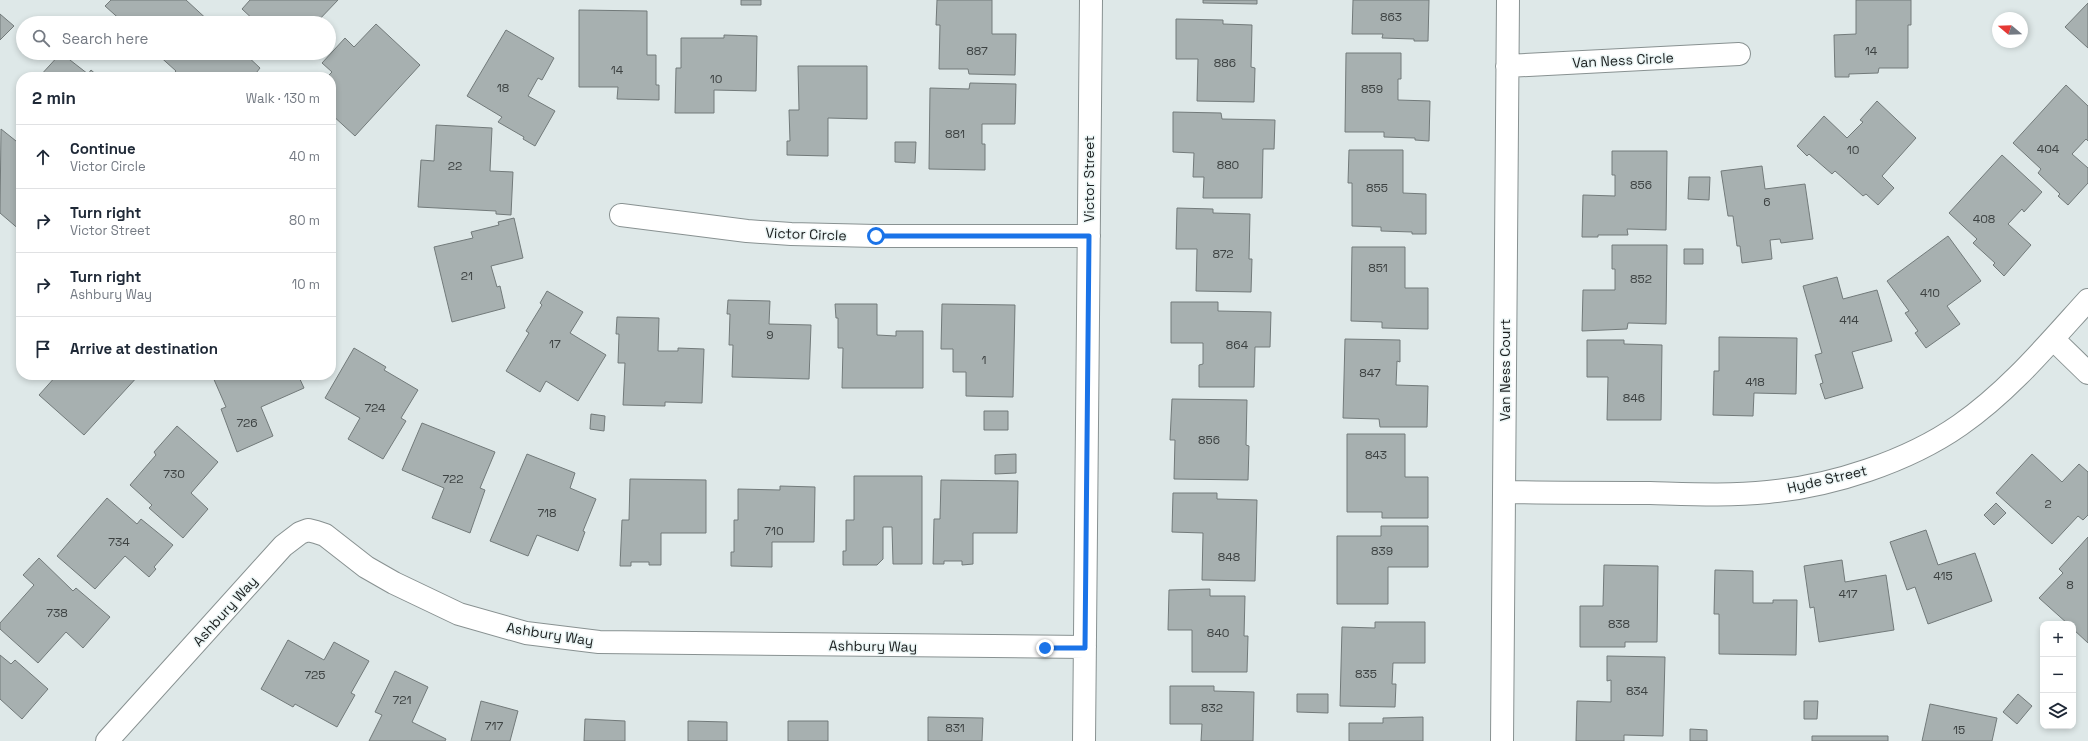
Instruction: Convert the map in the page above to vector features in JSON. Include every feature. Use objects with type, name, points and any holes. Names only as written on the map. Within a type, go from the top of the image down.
[{"type":"street","name":"Victor Street","points":[[1084,741],[1091,0]]},
{"type":"street","name":"Van Ness Court","points":[[1502,741],[1508,0]]},
{"type":"street","name":"Van Ness Circle","points":[[1507,66],[1739,54]]},
{"type":"street","name":"Victor Circle","points":[[621,214],[747,231],[783,233],[876,236],[1089,236]]},
{"type":"street","name":"Hyde Street","points":[[1504,492],[1768,492],[1838,478],[1901,457],[1932,442],[1959,426],[2000,394],[2088,300]]},
{"type":"street","points":[[2053,338],[2088,373]]},
{"type":"street","name":"Ashbury Way","points":[[107,741],[283,546],[293,537],[308,530],[325,535],[366,567],[426,599],[459,614],[494,625],[539,635],[599,642],[1085,648]]},
{"type":"building","points":[[111,0],[186,0],[203,16],[116,16],[105,6]]},
{"type":"building","points":[[250,0],[338,0],[323,16],[250,16],[242,9]]},
{"type":"building","points":[[741,0],[761,0],[761,5],[741,5]]},
{"type":"building","points":[[937,0],[992,0],[992,34],[1016,34],[1015,75],[969,74],[968,69],[939,69],[940,25],[936,25]]},
{"type":"building","points":[[1203,0],[1257,0],[1257,4],[1203,3]]},
{"type":"building","points":[[1353,0],[1429,0],[1428,41],[1382,38],[1383,34],[1352,34]]},
{"type":"building","points":[[1856,0],[1911,0],[1911,25],[1908,25],[1908,68],[1879,68],[1878,73],[1849,74],[1849,77],[1835,77],[1834,35],[1856,34]]},
{"type":"building","points":[[2088,3],[2088,48],[2065,27]]},
{"type":"building","points":[[579,10],[647,11],[647,55],[656,55],[656,85],[659,85],[659,100],[617,99],[618,87],[579,87]]},
{"type":"building","points":[[0,14],[14,26],[0,40]]},
{"type":"building","points":[[1176,19],[1223,20],[1223,24],[1252,25],[1251,67],[1255,68],[1254,102],[1197,101],[1198,59],[1176,59]]},
{"type":"building","points":[[376,24],[420,65],[355,136],[336,119],[336,72],[332,72],[322,63],[325,60],[336,60],[336,48],[345,38],[354,47]]},
{"type":"building","points":[[506,30],[554,58],[542,80],[538,78],[528,96],[555,111],[535,146],[523,139],[524,137],[498,122],[502,117],[467,96]]},
{"type":"building","points":[[724,35],[757,36],[756,91],[714,90],[714,113],[675,113],[676,68],[681,68],[681,38],[724,38]]},
{"type":"building","points":[[1346,53],[1401,53],[1401,79],[1398,79],[1398,100],[1430,101],[1429,141],[1415,140],[1415,138],[1384,137],[1384,132],[1345,132]]},
{"type":"building","points":[[55,60],[70,60],[85,72],[44,72]]},
{"type":"building","points":[[164,60],[251,60],[260,68],[257,72],[175,72],[176,71]]},
{"type":"building","points":[[798,66],[867,66],[867,119],[828,118],[828,156],[787,155],[787,141],[790,141],[789,110],[799,110]]},
{"type":"building","points":[[970,83],[1016,84],[1015,124],[982,124],[982,144],[985,144],[985,170],[929,169],[930,88],[969,89]]},
{"type":"building","points":[[2066,85],[2088,106],[2088,141],[2086,139],[2072,154],[2088,168],[2088,183],[2068,205],[2058,196],[2060,194],[2038,173],[2041,169],[2013,143]]},
{"type":"building","points":[[1877,101],[1916,138],[1882,176],[1894,188],[1878,205],[1866,194],[1863,196],[1835,171],[1832,174],[1809,154],[1807,156],[1797,146],[1824,116],[1847,138],[1863,122],[1860,120]]},
{"type":"building","points":[[1173,112],[1221,113],[1222,119],[1275,120],[1274,149],[1263,149],[1262,198],[1203,198],[1204,177],[1193,177],[1194,153],[1173,152]]},
{"type":"building","points":[[436,125],[492,128],[490,171],[513,172],[511,215],[496,214],[496,211],[418,207],[421,160],[434,161]]},
{"type":"building","points":[[1,129],[16,141],[16,227],[0,213]]},
{"type":"building","points":[[895,142],[916,142],[915,163],[895,162]]},
{"type":"building","points":[[1349,150],[1403,150],[1403,193],[1426,194],[1426,234],[1381,231],[1381,227],[1352,226],[1352,183],[1348,183]]},
{"type":"building","points":[[1612,151],[1667,151],[1666,230],[1627,229],[1628,235],[1598,235],[1598,237],[1582,237],[1583,195],[1615,196],[1615,175],[1612,175]]},
{"type":"building","points":[[2002,155],[2042,192],[2024,212],[2022,209],[2008,224],[2031,245],[2004,276],[1993,265],[1995,263],[1973,243],[1977,239],[1949,213]]},
{"type":"building","points":[[1762,166],[1765,189],[1805,184],[1813,239],[1781,243],[1780,239],[1770,240],[1772,259],[1742,263],[1740,246],[1737,246],[1733,216],[1728,216],[1721,171]]},
{"type":"building","points":[[1689,177],[1710,177],[1709,200],[1688,199]]},
{"type":"building","points":[[1177,208],[1213,209],[1213,213],[1250,214],[1249,259],[1252,259],[1251,292],[1196,291],[1197,249],[1176,249]]},
{"type":"building","points":[[514,218],[523,258],[491,266],[497,287],[500,286],[505,308],[452,322],[434,247],[473,238],[471,232],[499,225],[498,222]]},
{"type":"building","points":[[1948,236],[1981,281],[1947,306],[1960,324],[1926,348],[1915,333],[1918,331],[1905,313],[1909,311],[1887,281]]},
{"type":"building","points":[[1612,245],[1667,245],[1666,324],[1628,323],[1627,329],[1582,331],[1583,290],[1615,290],[1615,269],[1612,269]]},
{"type":"building","points":[[1352,247],[1405,247],[1405,288],[1428,288],[1428,329],[1382,328],[1382,322],[1351,321]]},
{"type":"building","points":[[1684,249],[1703,249],[1703,264],[1684,264]]},
{"type":"building","points":[[1837,277],[1843,299],[1877,290],[1892,341],[1852,352],[1863,388],[1825,399],[1820,384],[1823,383],[1815,355],[1822,353],[1803,286]]},
{"type":"building","points":[[547,291],[583,312],[570,333],[606,355],[578,401],[546,381],[540,392],[506,371],[529,333],[526,331],[542,305],[540,303]]},
{"type":"building","points":[[728,300],[770,301],[769,324],[811,325],[809,379],[732,377],[733,345],[729,345],[730,314],[727,314]]},
{"type":"building","points":[[1171,302],[1218,302],[1218,311],[1271,312],[1270,347],[1255,347],[1254,387],[1199,387],[1199,365],[1203,364],[1203,343],[1171,343]]},
{"type":"building","points":[[835,304],[877,304],[877,335],[896,336],[896,331],[923,331],[923,388],[842,388],[843,348],[838,348],[838,318],[836,318]]},
{"type":"building","points":[[942,304],[1015,305],[1013,397],[966,396],[966,372],[953,372],[953,349],[941,349]]},
{"type":"building","points":[[617,317],[659,318],[658,351],[678,351],[678,348],[704,349],[702,403],[665,402],[665,406],[623,405],[625,363],[618,363],[619,334],[616,334]]},
{"type":"building","points":[[1719,337],[1797,338],[1796,394],[1754,393],[1753,416],[1713,415],[1714,371],[1719,371]]},
{"type":"building","points":[[1345,339],[1400,340],[1400,362],[1397,361],[1396,385],[1428,386],[1427,427],[1380,427],[1379,419],[1343,418]]},
{"type":"building","points":[[1587,340],[1624,340],[1624,344],[1662,345],[1661,420],[1607,420],[1608,377],[1587,377]]},
{"type":"building","points":[[354,348],[386,367],[384,370],[418,390],[401,418],[406,421],[383,459],[348,439],[360,418],[325,398]]},
{"type":"building","points":[[52,380],[134,380],[84,435],[39,395]]},
{"type":"building","points":[[214,380],[300,380],[304,388],[261,407],[273,436],[237,452],[221,409],[226,407]]},
{"type":"building","points":[[1172,399],[1247,400],[1246,445],[1249,446],[1248,480],[1174,479],[1175,440],[1170,440]]},
{"type":"building","points":[[984,411],[1008,411],[1008,430],[984,430]]},
{"type":"building","points":[[591,414],[605,416],[604,431],[590,429]]},
{"type":"building","points":[[422,423],[495,452],[480,488],[485,490],[470,533],[432,518],[444,488],[402,470]]},
{"type":"building","points":[[177,426],[218,462],[191,493],[208,509],[183,538],[149,508],[152,505],[130,485],[156,455],[154,452]]},
{"type":"building","points":[[1347,434],[1405,434],[1405,477],[1428,477],[1428,518],[1382,518],[1382,512],[1347,512]]},
{"type":"building","points":[[527,454],[575,473],[570,488],[596,499],[583,531],[585,532],[578,551],[537,535],[528,556],[490,541]]},
{"type":"building","points":[[1016,454],[1016,473],[995,474],[995,455]]},
{"type":"building","points":[[2032,454],[2062,482],[2079,464],[2088,472],[2088,515],[2083,520],[2078,516],[2052,544],[1996,493]]},
{"type":"building","points":[[854,476],[922,476],[922,564],[893,564],[892,527],[883,527],[883,559],[877,565],[843,565],[843,551],[846,551],[846,520],[854,520]]},
{"type":"building","points":[[630,479],[706,480],[706,533],[661,533],[661,565],[649,565],[649,562],[631,562],[631,566],[620,566],[622,520],[629,520]]},
{"type":"building","points":[[941,480],[1018,481],[1017,533],[973,533],[973,564],[962,565],[962,561],[944,561],[944,564],[933,564],[934,519],[940,519]]},
{"type":"building","points":[[780,486],[815,487],[814,542],[772,542],[772,567],[731,566],[731,552],[734,552],[734,520],[738,520],[738,489],[780,490]]},
{"type":"building","points":[[1173,493],[1217,493],[1217,499],[1257,500],[1255,581],[1202,580],[1203,533],[1172,532]]},
{"type":"building","points":[[107,498],[137,524],[141,519],[173,545],[154,567],[156,569],[149,577],[125,556],[95,589],[57,556]]},
{"type":"building","points":[[1996,503],[2006,513],[1994,525],[1984,515]]},
{"type":"building","points":[[1381,526],[1428,526],[1428,567],[1388,567],[1388,604],[1337,604],[1337,536],[1381,536]]},
{"type":"building","points":[[1926,530],[1938,565],[1975,553],[1992,601],[1928,624],[1915,587],[1907,590],[1890,542]]},
{"type":"building","points":[[2088,537],[2088,643],[2076,632],[2076,621],[2065,621],[2039,598],[2063,573],[2059,569]]},
{"type":"building","points":[[39,558],[73,591],[76,588],[110,617],[83,648],[66,632],[38,663],[0,629],[0,623],[34,585],[23,575]]},
{"type":"building","points":[[1842,560],[1845,582],[1886,575],[1894,630],[1819,642],[1814,607],[1810,608],[1804,566]]},
{"type":"building","points":[[1604,565],[1658,566],[1657,642],[1625,642],[1625,647],[1580,647],[1580,606],[1603,606]]},
{"type":"building","points":[[1715,570],[1753,571],[1753,603],[1773,603],[1773,600],[1797,600],[1796,655],[1719,654],[1719,614],[1714,614]]},
{"type":"building","points":[[1210,589],[1210,596],[1245,596],[1244,636],[1248,636],[1247,672],[1192,672],[1192,630],[1168,630],[1169,590]]},
{"type":"building","points":[[1375,622],[1425,622],[1425,663],[1393,663],[1392,684],[1396,684],[1395,707],[1340,706],[1342,627],[1375,628]]},
{"type":"building","points":[[288,640],[324,660],[334,642],[369,661],[351,693],[355,695],[337,727],[295,704],[293,707],[261,689]]},
{"type":"building","points":[[0,655],[11,664],[15,660],[48,689],[22,719],[0,699]]},
{"type":"building","points":[[1607,656],[1665,657],[1663,736],[1624,735],[1624,741],[1576,741],[1577,701],[1611,702],[1611,680],[1607,681]]},
{"type":"building","points":[[395,671],[428,687],[412,722],[446,739],[445,741],[369,741],[382,715],[375,712]]},
{"type":"building","points":[[1170,686],[1214,686],[1214,691],[1254,692],[1253,741],[1201,741],[1202,724],[1170,724]]},
{"type":"building","points":[[1297,694],[1328,694],[1328,713],[1297,712]]},
{"type":"building","points":[[2018,694],[2032,706],[2017,724],[2003,712]]},
{"type":"building","points":[[481,701],[518,711],[510,741],[471,741]]},
{"type":"building","points":[[1804,701],[1818,701],[1817,719],[1804,719]]},
{"type":"building","points":[[1930,704],[1997,718],[1992,741],[1922,741]]},
{"type":"building","points":[[928,717],[983,718],[982,741],[928,741]]},
{"type":"building","points":[[1423,717],[1423,741],[1349,741],[1349,723],[1383,723],[1383,718]]},
{"type":"building","points":[[585,719],[625,721],[625,741],[584,741]]},
{"type":"building","points":[[688,721],[727,722],[727,741],[688,741]]},
{"type":"building","points":[[788,721],[828,721],[828,741],[788,741]]},
{"type":"building","points":[[1690,729],[1707,730],[1707,741],[1690,741]]},
{"type":"building","points":[[1812,736],[1888,736],[1888,741],[1812,741]]},
{"type":"route","points":[[876,236],[1089,236],[1085,648],[1045,648]]}]
